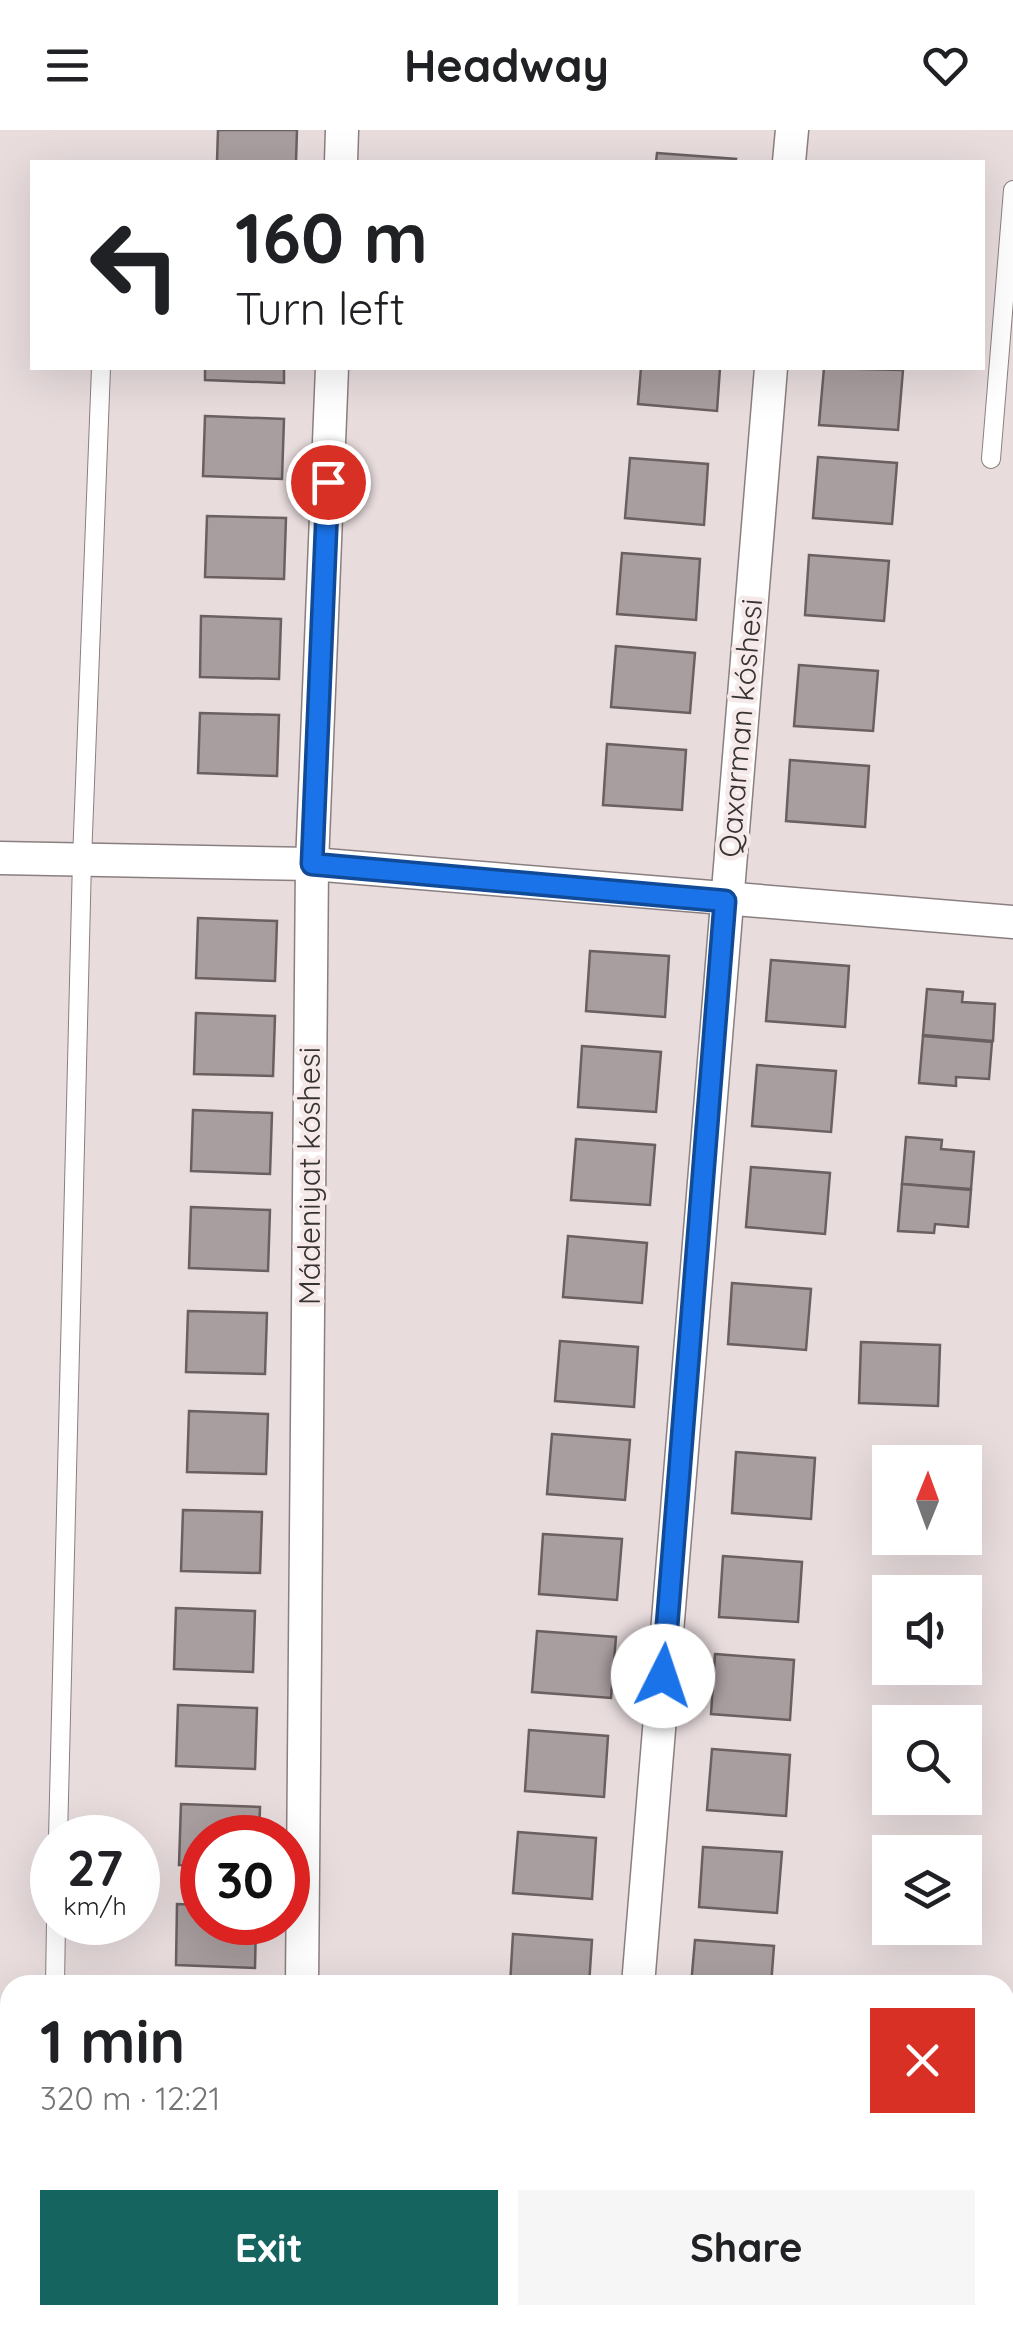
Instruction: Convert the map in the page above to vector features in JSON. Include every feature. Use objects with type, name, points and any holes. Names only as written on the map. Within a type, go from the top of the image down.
[{"type":"street","points":[[341,160],[342,130]]},
{"type":"street","points":[[789,160],[792,130]]},
{"type":"street","name":"Mádeniyat kóshesi","points":[[302,1975],[312,864],[332,370]]},
{"type":"street","name":"Qaxarman kóshesi","points":[[639,1975],[771,370]]},
{"type":"street","points":[[0,858],[312,864],[1013,922]]},
{"type":"lane","points":[[991,459],[1013,190]]},
{"type":"lane","points":[[59,1815],[82,860],[100,370]]},
{"type":"lane","points":[[55,1975],[56,1945]]},
{"type":"building","points":[[218,130],[297,130],[296,160],[217,160]]},
{"type":"building","points":[[657,153],[736,159],[736,160],[656,160]]},
{"type":"building","points":[[205,370],[284,370],[284,383],[205,380]]},
{"type":"building","points":[[641,370],[720,370],[717,411],[638,404]]},
{"type":"building","points":[[824,370],[903,370],[898,430],[819,425]]},
{"type":"building","points":[[205,416],[284,419],[282,479],[203,476]]},
{"type":"building","points":[[818,457],[897,463],[892,524],[813,518]]},
{"type":"building","points":[[630,458],[708,464],[704,525],[625,518]]},
{"type":"building","points":[[207,516],[286,518],[284,579],[205,577]]},
{"type":"building","points":[[622,553],[700,559],[696,620],[617,614]]},
{"type":"building","points":[[809,555],[889,561],[884,621],[805,615]]},
{"type":"building","points":[[201,616],[281,619],[279,679],[200,677]]},
{"type":"building","points":[[616,646],[695,653],[690,713],[611,707]]},
{"type":"building","points":[[799,665],[878,671],[873,731],[794,726]]},
{"type":"building","points":[[200,713],[279,715],[277,776],[198,773]]},
{"type":"building","points":[[607,744],[686,750],[682,810],[603,805]]},
{"type":"building","points":[[790,760],[869,766],[865,827],[786,821]]},
{"type":"building","points":[[198,918],[277,921],[275,981],[196,978]]},
{"type":"building","points":[[590,951],[669,956],[665,1017],[586,1011]]},
{"type":"building","points":[[771,960],[849,966],[845,1027],[766,1021]]},
{"type":"building","points":[[927,989],[963,992],[962,1002],[995,1004],[993,1041],[923,1035]]},
{"type":"building","points":[[196,1013],[275,1016],[273,1076],[194,1074]]},
{"type":"building","points":[[923,1036],[992,1042],[989,1079],[956,1077],[956,1086],[919,1083]]},
{"type":"building","points":[[582,1046],[661,1052],[656,1112],[578,1107]]},
{"type":"building","points":[[757,1065],[836,1071],[831,1132],[752,1126]]},
{"type":"building","points":[[193,1110],[272,1113],[270,1174],[191,1171]]},
{"type":"building","points":[[906,1137],[942,1140],[941,1149],[974,1152],[971,1189],[902,1184]]},
{"type":"building","points":[[576,1139],[655,1145],[650,1205],[571,1200]]},
{"type":"building","points":[[751,1167],[830,1173],[825,1234],[746,1227]]},
{"type":"building","points":[[902,1184],[971,1190],[968,1227],[935,1224],[934,1233],[898,1231]]},
{"type":"building","points":[[191,1207],[270,1210],[268,1271],[189,1268]]},
{"type":"building","points":[[568,1236],[647,1243],[642,1303],[563,1297]]},
{"type":"building","points":[[732,1283],[811,1289],[806,1350],[728,1344]]},
{"type":"building","points":[[188,1311],[267,1313],[265,1374],[186,1372]]},
{"type":"building","points":[[560,1341],[638,1347],[634,1407],[555,1401]]},
{"type":"building","points":[[861,1342],[940,1345],[938,1406],[859,1403]]},
{"type":"building","points":[[189,1411],[268,1414],[266,1474],[187,1472]]},
{"type":"building","points":[[552,1434],[630,1440],[625,1500],[547,1494]]},
{"type":"building","points":[[736,1452],[815,1458],[811,1519],[732,1513]]},
{"type":"building","points":[[183,1510],[262,1512],[260,1573],[181,1571]]},
{"type":"building","points":[[543,1534],[622,1539],[617,1600],[539,1594]]},
{"type":"building","points":[[723,1556],[802,1562],[798,1622],[719,1617]]},
{"type":"building","points":[[176,1608],[255,1611],[253,1672],[174,1669]]},
{"type":"building","points":[[537,1631],[616,1637],[611,1698],[532,1692]]},
{"type":"building","points":[[715,1654],[794,1660],[790,1720],[711,1714]]},
{"type":"building","points":[[178,1705],[257,1708],[255,1769],[176,1766]]},
{"type":"building","points":[[529,1730],[608,1736],[604,1797],[525,1791]]},
{"type":"building","points":[[712,1749],[790,1755],[786,1816],[707,1810]]},
{"type":"building","points":[[181,1804],[260,1807],[260,1815],[181,1815]]},
{"type":"building","points":[[518,1832],[596,1838],[592,1899],[513,1893]]},
{"type":"building","points":[[703,1847],[782,1852],[777,1913],[699,1907]]},
{"type":"building","points":[[177,1904],[180,1945],[256,1945],[255,1968],[176,1965]]},
{"type":"building","points":[[513,1934],[592,1940],[590,1975],[511,1975]]},
{"type":"building","points":[[695,1940],[774,1946],[772,1975],[692,1975]]},
{"type":"route","points":[[328,482],[312,864],[725,901],[663,1676]]}]
